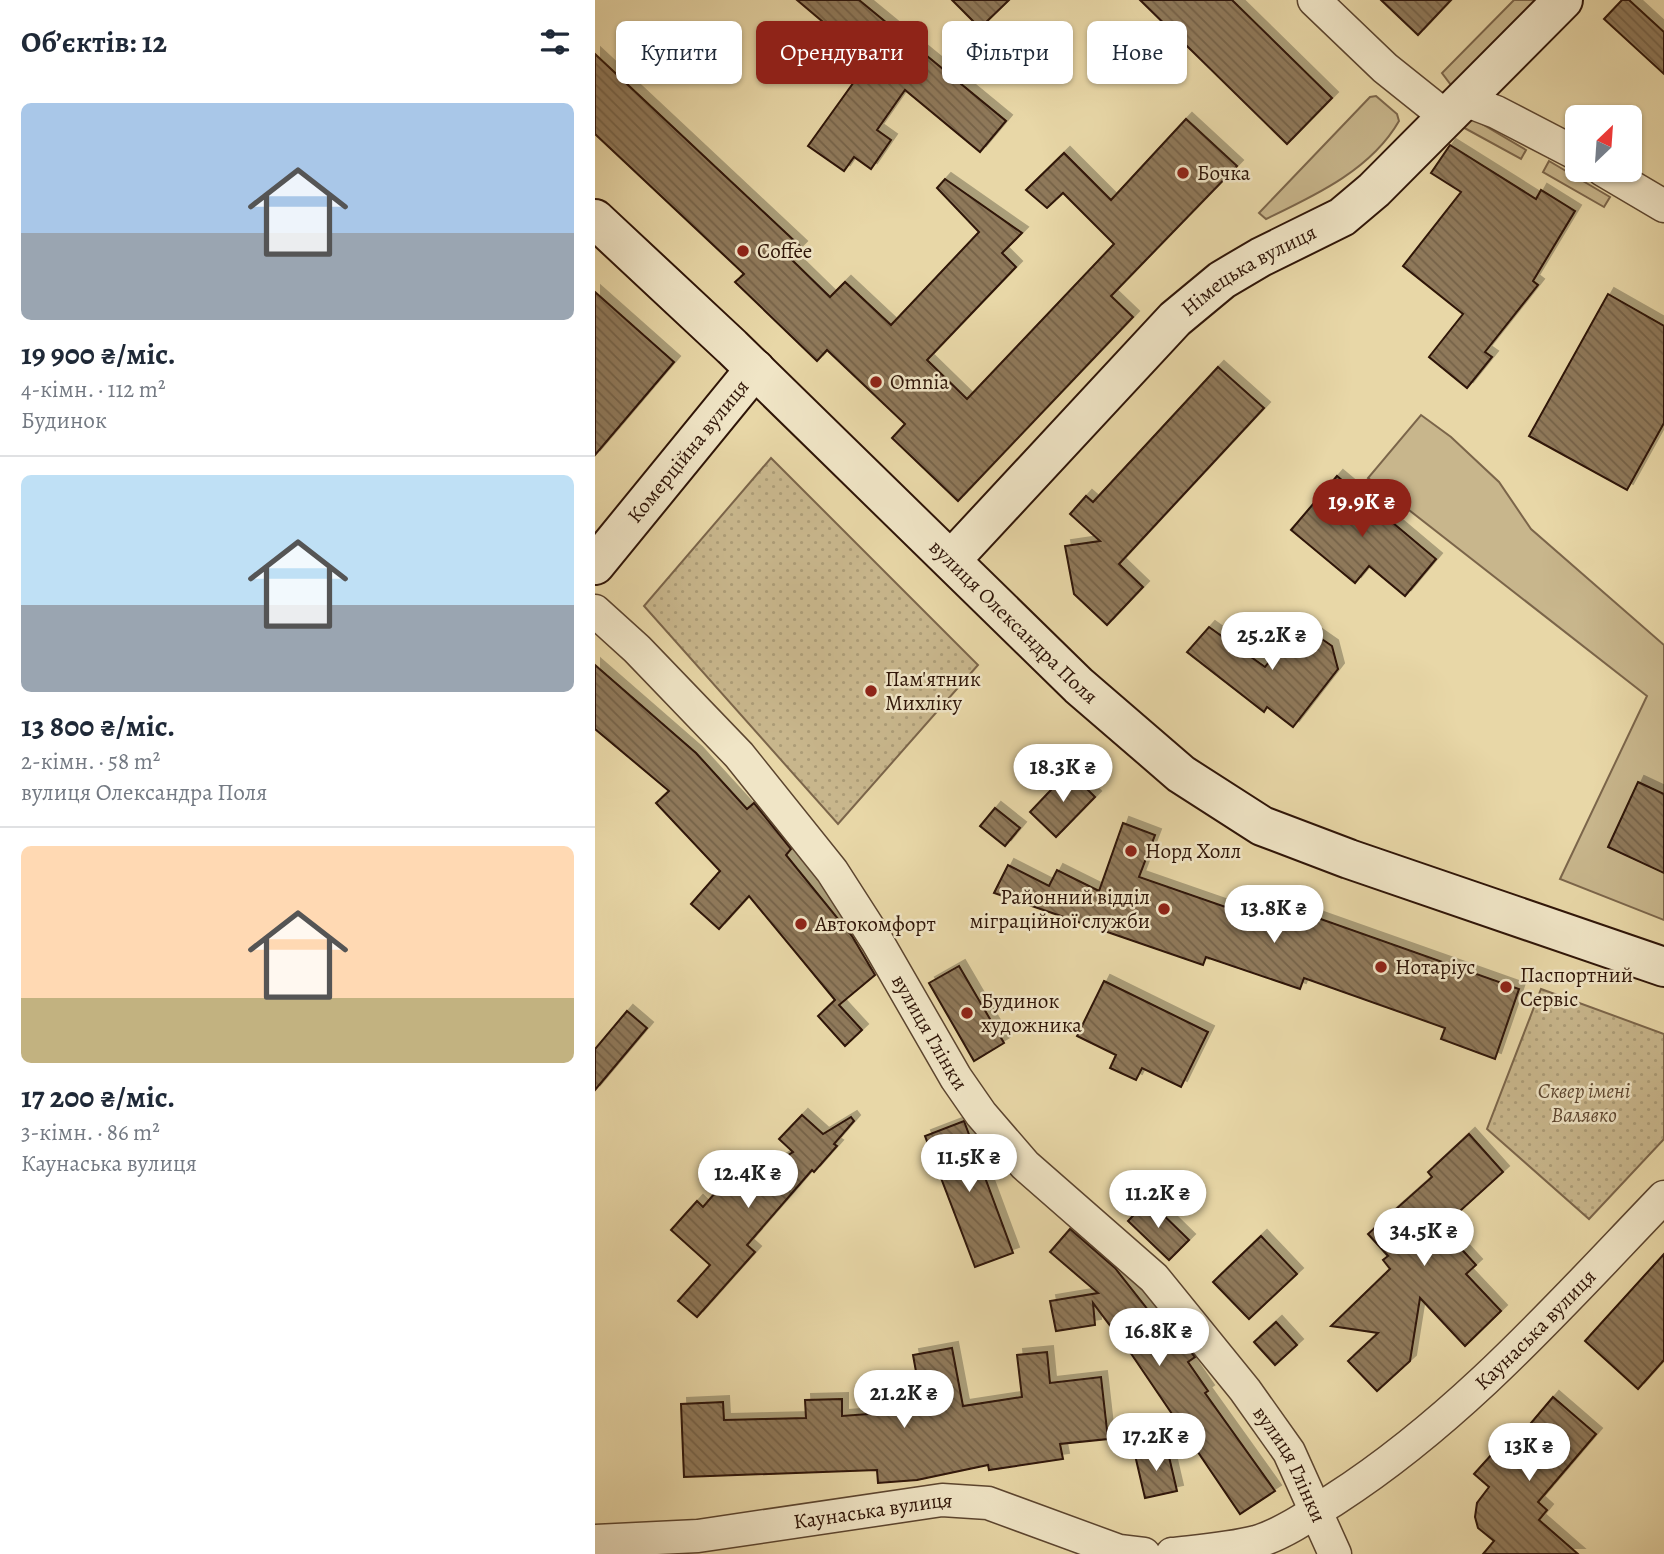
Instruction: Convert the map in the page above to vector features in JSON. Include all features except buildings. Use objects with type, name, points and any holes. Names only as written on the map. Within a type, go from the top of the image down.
[{"type":"street","points":[[1314,0],[1385,68],[1453,107],[1496,112],[1565,148]]},
{"type":"street","name":"Німецька вулиця","points":[[951,560],[1175,318],[1222,280],[1261,257],[1342,217],[1374,190],[1453,107],[1563,0]]},
{"type":"street","points":[[1623,182],[1664,206]]},
{"type":"street","name":"вулиця Олександра Поля","points":[[595,219],[755,369],[1126,729],[1213,798],[1262,826],[1349,859],[1664,967]]},
{"type":"street","name":"Комерційна вулиця","points":[[595,565],[755,369]]},
{"type":"street","name":"вулиця Глінки","points":[[595,611],[637,649],[739,755],[832,870],[956,1078],[981,1114],[1025,1165],[1154,1279],[1192,1322],[1289,1452],[1335,1554]]},
{"type":"street","name":"Каунаська вулиця","points":[[1171,1554],[1257,1541],[1315,1512],[1425,1435],[1525,1340],[1664,1197]]},
{"type":"street","name":"Каунаська вулиця","points":[[595,1541],[698,1536],[942,1500],[988,1503],[1069,1544],[1144,1554]]},
{"type":"green space","points":[[1514,0],[1545,0],[1454,89],[1442,73]]},
{"type":"green space","points":[[1376,96],[1397,114],[1399,121],[1373,154],[1340,180],[1303,201],[1266,219],[1259,213],[1370,97]]},
{"type":"green space","points":[[1465,114],[1526,150],[1521,159],[1459,125]]},
{"type":"green space","points":[[1549,161],[1565,170],[1565,182],[1585,182],[1610,197],[1604,207],[1543,172]]},
{"type":"green space","points":[[1421,415],[1451,437],[1499,482],[1531,529],[1664,645],[1664,920],[1560,879],[1647,696],[1368,478]]},
{"type":"green space","points":[[771,458],[978,665],[838,824],[644,606]]},
{"type":"green space","name":"Сквер імені Валявкo","points":[[1541,989],[1664,1034],[1664,1139],[1589,1219],[1487,1129]]},
{"type":"place","name":"Бочка","points":[[1183,173]]},
{"type":"place","name":"Сoffee","points":[[743,251]]},
{"type":"place","name":"Omnia","points":[[876,382]]},
{"type":"place","name":"Пам'ятник Михліку","points":[[871,691]]},
{"type":"place","name":"Норд Холл","points":[[1131,851]]},
{"type":"place","name":"Районний вiддiл мiграцiйної служби","points":[[1164,909]]},
{"type":"place","name":"Автокомфорт","points":[[801,924]]},
{"type":"place","name":"Нотаріус","points":[[1381,967]]},
{"type":"place","name":"Паспортний Сервіс","points":[[1506,987]]},
{"type":"place","name":"Будинок художника","points":[[967,1013]]}]
